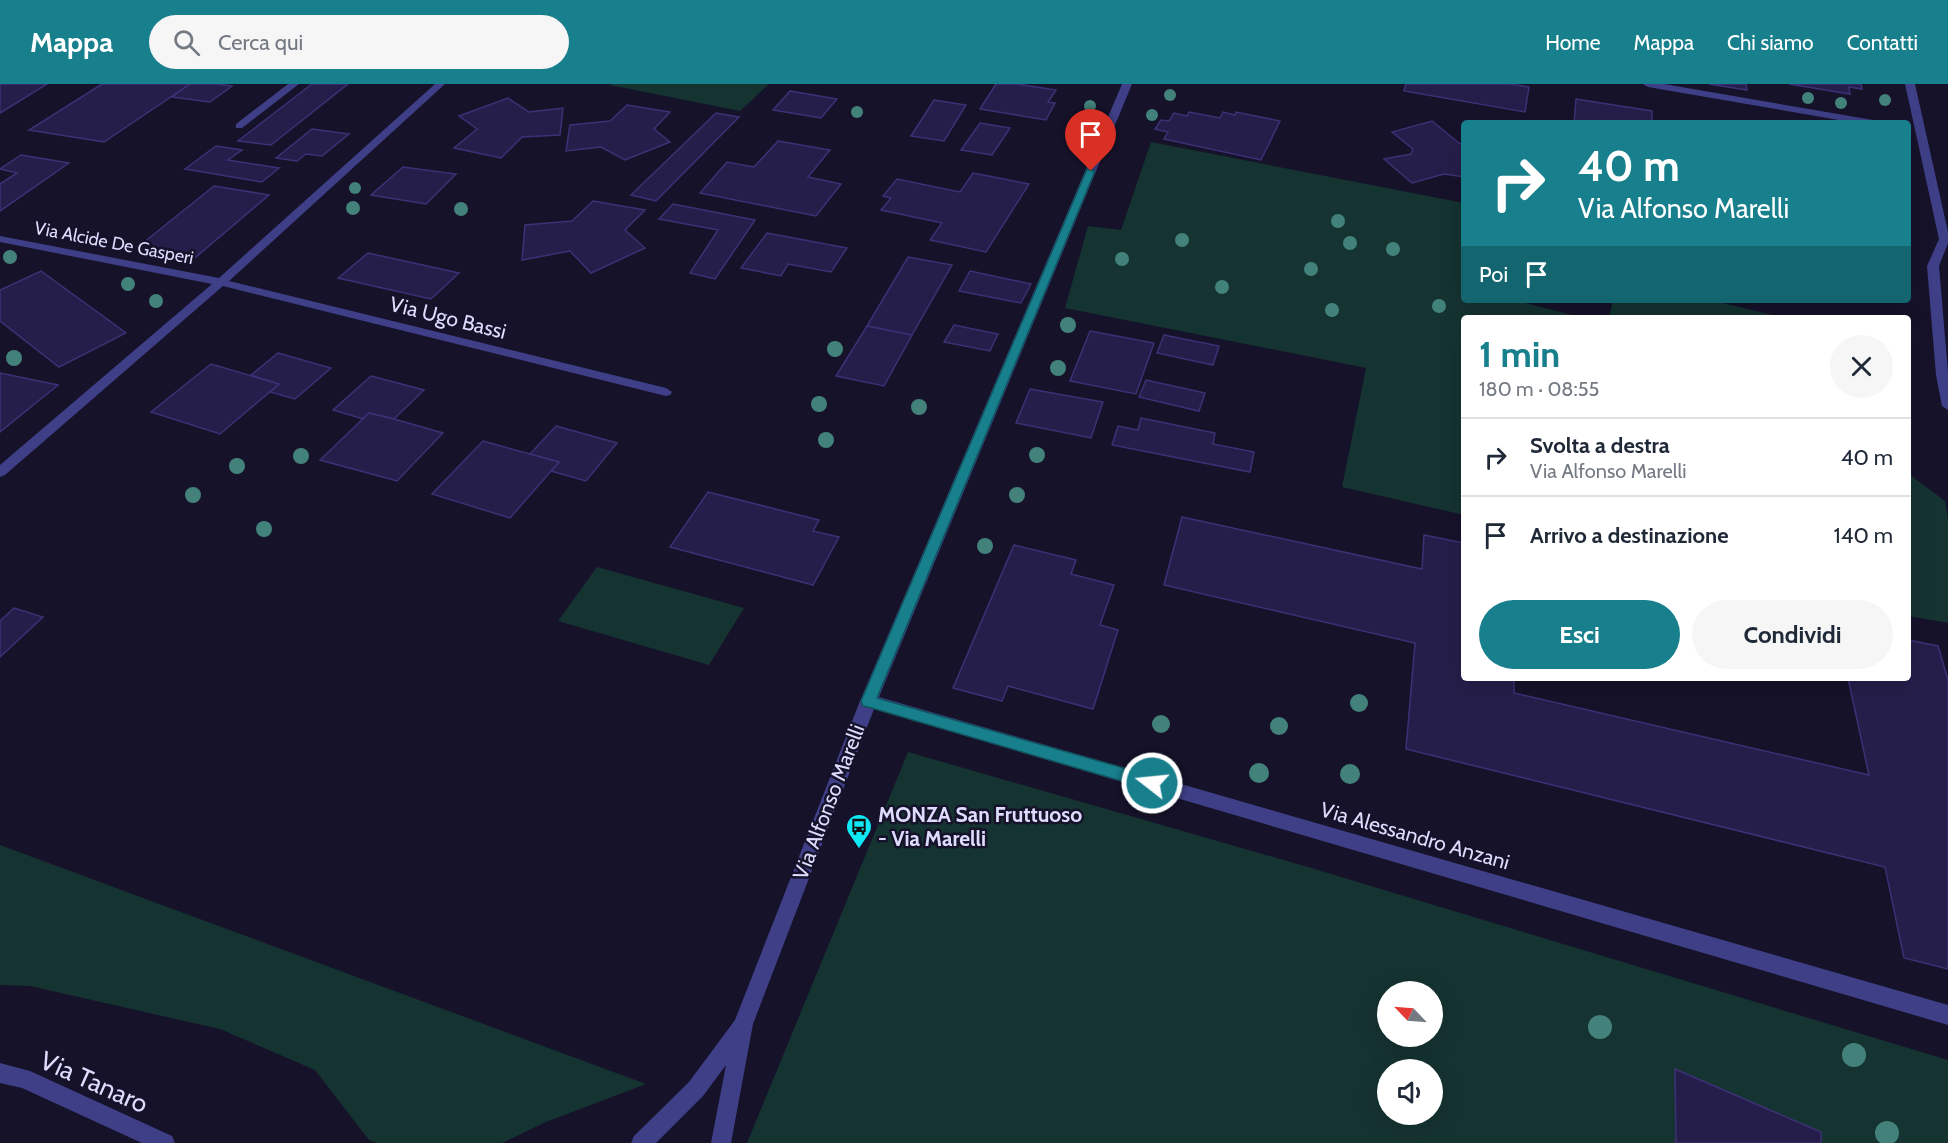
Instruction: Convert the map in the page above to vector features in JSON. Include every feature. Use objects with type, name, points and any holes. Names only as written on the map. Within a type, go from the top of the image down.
[{"type":"street","points":[[239,126],[294,84]]},
{"type":"street","points":[[0,471],[221,282],[440,84]]},
{"type":"street","name":"Via Alfonso Marelli","points":[[721,1143],[743,1024],[868,701],[1127,84]]},
{"type":"street","points":[[1648,84],[1856,120]]},
{"type":"street","points":[[1910,84],[1913,130],[1946,240],[1933,266],[1942,375],[1948,406]]},
{"type":"street","name":"Via Alcide De Gasperi","points":[[0,239],[221,282]]},
{"type":"street","name":"Via Ugo Bassi","points":[[221,282],[666,392]]},
{"type":"street","name":"Via Alessandro Anzani","points":[[868,701],[1948,1015]]},
{"type":"street","name":"Via Alfonso Marelli","points":[[641,1143],[696,1089],[743,1024]]},
{"type":"street","name":"Via Tanaro","points":[[0,1073],[23,1078],[165,1143]]},
{"type":"green space","points":[[611,84],[769,84],[740,111]]},
{"type":"green space","points":[[1151,142],[1461,202],[1461,303],[1525,303],[1572,315],[1461,315],[1461,514],[1342,487],[1366,368],[1065,308],[1088,226],[1121,230]]},
{"type":"green space","points":[[1612,303],[1722,303],[1772,315],[1610,315]]},
{"type":"green space","points":[[1911,476],[1945,501],[1948,518],[1948,623],[1911,617]]},
{"type":"green space","points":[[597,567],[744,608],[709,665],[558,621]]},
{"type":"green space","points":[[908,752],[1308,867],[1948,1060],[1948,1143],[747,1143]]},
{"type":"green space","points":[[0,845],[646,1084],[546,1122],[502,1143],[377,1143],[369,1140],[315,1070],[220,1029],[30,986],[0,985]]},
{"type":"building","points":[[0,84],[47,84],[0,113]]},
{"type":"building","points":[[102,84],[190,84],[104,142],[29,130]]},
{"type":"building","points":[[190,84],[232,86],[210,102],[172,97]]},
{"type":"building","points":[[312,84],[348,84],[271,145],[238,141]]},
{"type":"building","points":[[996,84],[1017,84],[1056,90],[1048,102],[1055,103],[1046,120],[980,109]]},
{"type":"building","points":[[1406,84],[1510,84],[1529,87],[1525,112],[1404,91]]},
{"type":"building","points":[[1709,84],[1746,84],[1747,90]]},
{"type":"building","points":[[1789,84],[1861,84],[1862,89],[1849,87],[1850,94]]},
{"type":"building","points":[[790,91],[837,99],[821,118],[773,110]]},
{"type":"building","points":[[508,98],[529,112],[563,108],[560,135],[522,137],[501,158],[454,148],[477,129],[459,116]]},
{"type":"building","points":[[1576,99],[1652,111],[1652,120],[1574,120]]},
{"type":"building","points":[[934,100],[966,105],[944,141],[911,136]]},
{"type":"building","points":[[627,105],[670,112],[654,129],[670,142],[625,160],[601,147],[566,151],[570,125],[610,121]]},
{"type":"building","points":[[1189,112],[1220,118],[1223,112],[1235,115],[1236,112],[1280,121],[1261,160],[1164,139],[1168,132],[1155,129],[1161,120],[1169,121],[1174,113],[1187,116]]},
{"type":"building","points":[[716,113],[739,117],[656,201],[631,195]]},
{"type":"building","points":[[1432,121],[1461,143],[1461,177],[1444,174],[1412,183],[1384,159],[1411,154],[1413,149],[1392,132]]},
{"type":"building","points":[[980,123],[1010,128],[992,155],[961,150]]},
{"type":"building","points":[[312,129],[349,134],[322,156],[306,154],[297,161],[276,158]]},
{"type":"building","points":[[778,141],[830,150],[808,177],[841,184],[816,216],[700,193],[727,162],[754,167]]},
{"type":"building","points":[[216,146],[242,150],[228,160],[279,168],[262,182],[185,169]]},
{"type":"building","points":[[21,155],[69,163],[0,211],[0,184],[17,173],[0,169]]},
{"type":"building","points":[[403,167],[456,174],[426,204],[371,195]]},
{"type":"building","points":[[973,173],[1029,184],[986,252],[930,240],[942,223],[881,210],[891,198],[883,196],[897,179],[960,192]]},
{"type":"building","points":[[214,186],[269,195],[196,257],[138,247]]},
{"type":"building","points":[[593,201],[645,210],[625,230],[645,248],[591,273],[570,251],[522,260],[525,225],[572,221]]},
{"type":"building","points":[[673,204],[755,220],[715,279],[690,273],[718,230],[659,219]]},
{"type":"building","points":[[767,233],[847,248],[831,272],[788,264],[781,276],[741,268]]},
{"type":"building","points":[[368,253],[459,273],[431,299],[338,278]]},
{"type":"building","points":[[908,257],[952,265],[912,335],[867,326]]},
{"type":"building","points":[[41,271],[126,333],[59,367],[0,321],[0,290]]},
{"type":"building","points":[[970,271],[1031,284],[1021,303],[959,291]]},
{"type":"building","points":[[954,325],[998,334],[990,351],[944,342]]},
{"type":"building","points":[[867,326],[912,335],[884,386],[836,376]]},
{"type":"building","points":[[1090,331],[1154,343],[1136,394],[1070,381]]},
{"type":"building","points":[[1164,335],[1219,346],[1213,365],[1157,353]]},
{"type":"building","points":[[278,353],[331,368],[295,399],[270,392],[279,384],[251,375]]},
{"type":"building","points":[[211,364],[279,384],[220,434],[151,412]]},
{"type":"building","points":[[0,373],[58,385],[0,432]]},
{"type":"building","points":[[371,376],[424,390],[394,419],[369,413],[363,419],[333,410]]},
{"type":"building","points":[[1146,380],[1205,393],[1199,411],[1139,397]]},
{"type":"building","points":[[1030,389],[1103,402],[1091,438],[1016,423]]},
{"type":"building","points":[[369,413],[443,433],[397,481],[320,460]]},
{"type":"building","points":[[1141,418],[1215,433],[1213,444],[1254,452],[1250,472],[1112,445],[1118,426],[1138,430]]},
{"type":"building","points":[[556,426],[617,443],[586,481],[551,471],[559,462],[530,454]]},
{"type":"building","points":[[483,441],[559,462],[510,518],[432,494]]},
{"type":"building","points":[[708,492],[819,520],[813,531],[839,537],[813,585],[670,547]]},
{"type":"building","points":[[1182,517],[1422,569],[1424,535],[1461,542],[1461,681],[1514,681],[1514,693],[1869,775],[1849,681],[1911,681],[1911,641],[1938,646],[1948,680],[1948,969],[1904,958],[1885,867],[1406,749],[1415,643],[1164,585]]},
{"type":"building","points":[[1014,545],[1076,560],[1071,574],[1114,585],[1100,625],[1118,630],[1093,709],[1008,686],[1002,701],[953,688]]},
{"type":"building","points":[[14,608],[43,617],[0,657],[0,621]]},
{"type":"building","points":[[1675,1069],[1821,1132],[1821,1143],[1676,1143]]},
{"type":"place","name":"MONZA San Fruttuoso - Via Marelli","points":[[859,850]]},
{"type":"route","points":[[1091,171],[868,701],[1152,783]]}]
